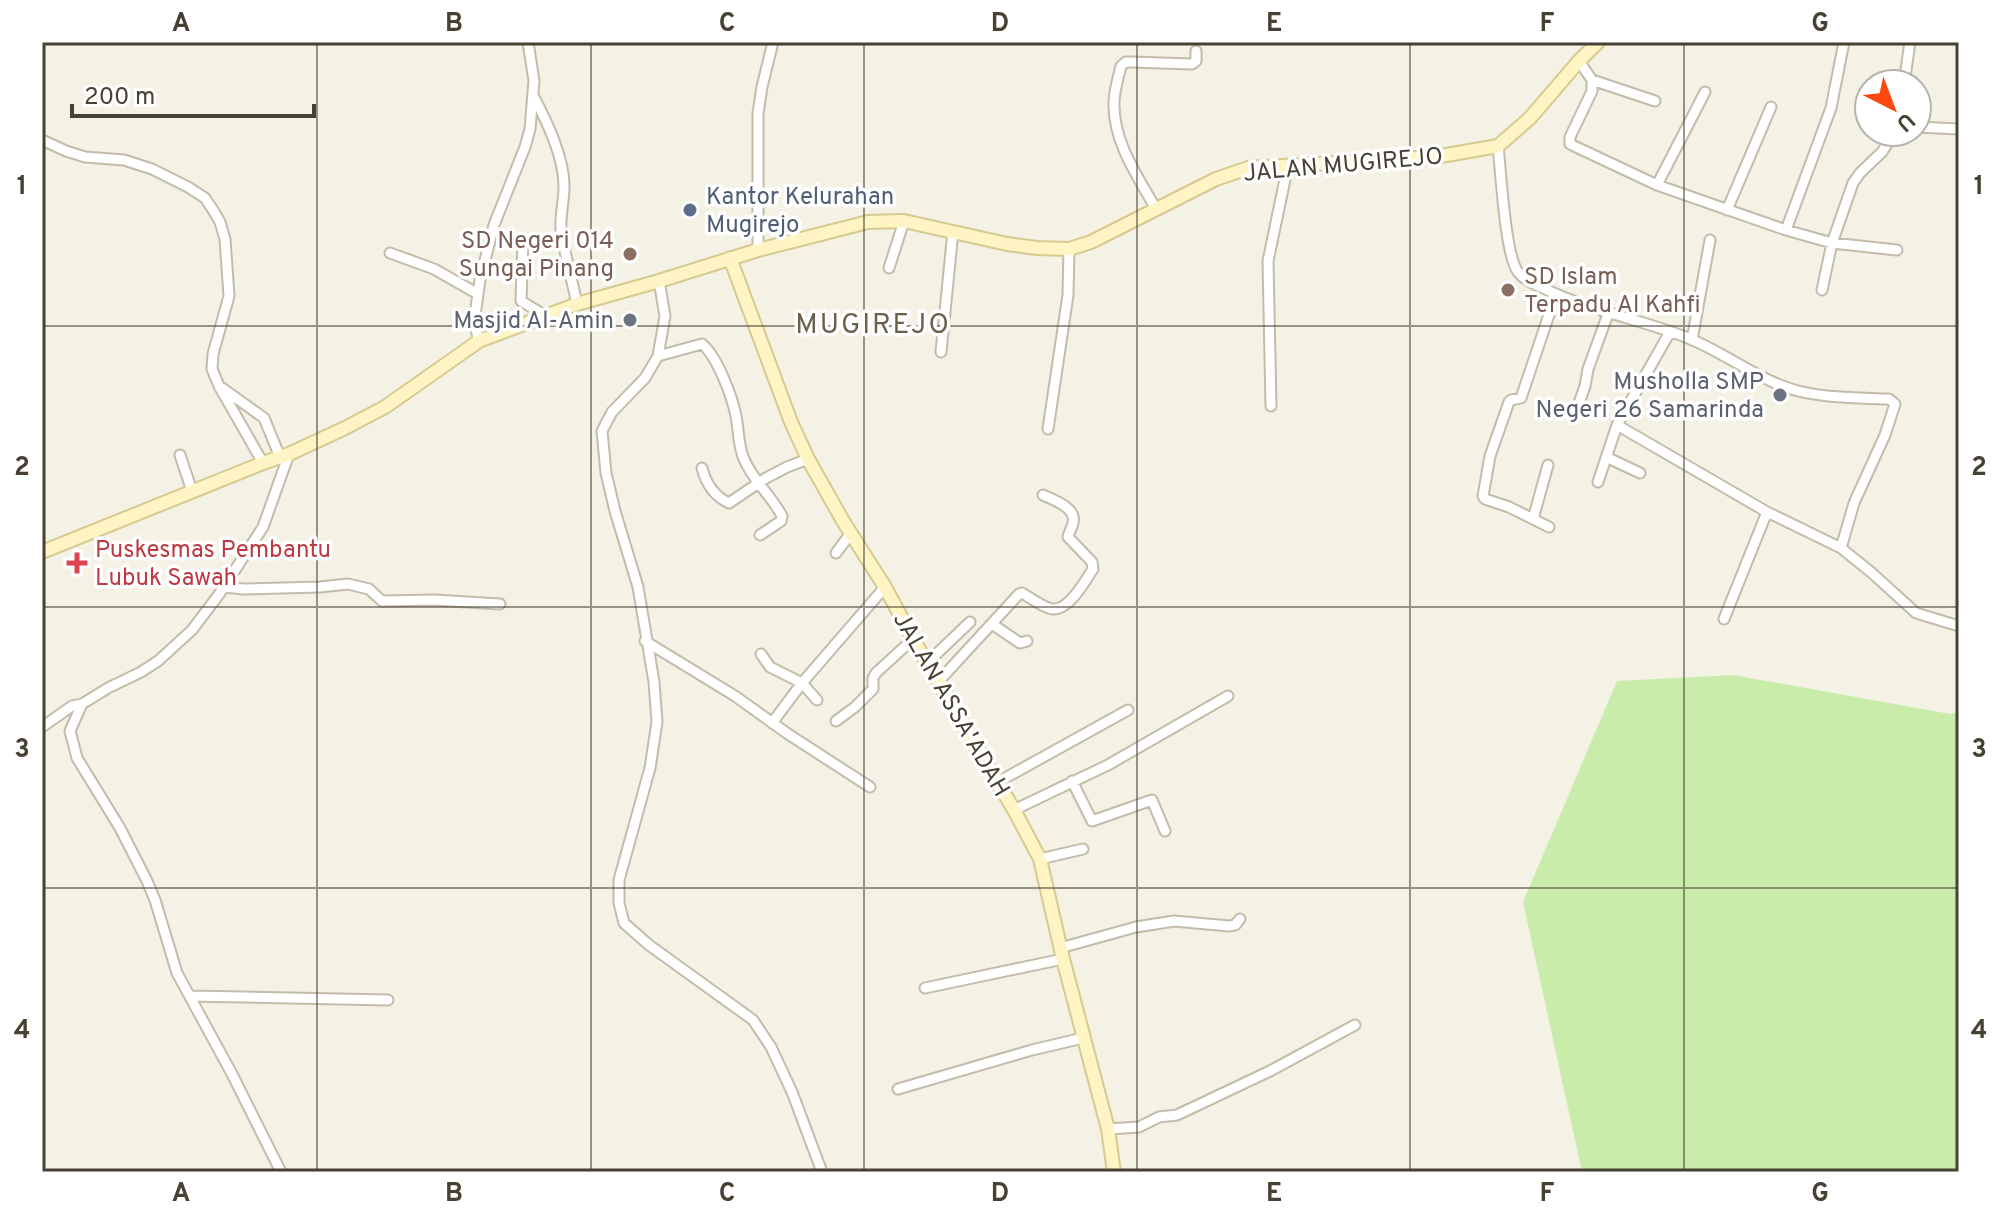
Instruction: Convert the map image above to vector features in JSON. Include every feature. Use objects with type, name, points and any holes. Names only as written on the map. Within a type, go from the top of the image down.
[{"type":"street","points":[[479,341],[474,322],[494,225],[530,129],[534,81],[528,42]]},
{"type":"street","points":[[758,250],[758,113],[773,42]]},
{"type":"street","points":[[1598,42],[1530,118],[1498,146],[1510,255],[1515,267],[1526,280],[1556,294],[1692,340],[1781,386],[1801,391],[1889,399],[1895,404],[1885,435],[1854,503],[1841,548]]},
{"type":"street","points":[[1786,230],[1831,108],[1844,42]]},
{"type":"street","points":[[1906,68],[1910,42]]},
{"type":"street","points":[[1156,209],[1127,157],[1114,119],[1114,100],[1121,66],[1126,62],[1192,64],[1196,61],[1196,51]]},
{"type":"street","points":[[1579,61],[1592,80],[1592,91],[1570,137],[1570,144],[1657,185],[1786,230],[1832,243],[1897,250]]},
{"type":"street","points":[[1592,80],[1655,101]]},
{"type":"street","points":[[1657,185],[1705,92]]},
{"type":"street","points":[[534,97],[548,125],[562,168],[561,229],[577,304]]},
{"type":"street","points":[[1727,210],[1771,107]]},
{"type":"street","points":[[1933,128],[1959,129]]},
{"type":"street","points":[[42,140],[85,157],[124,160],[152,169],[205,198],[220,222],[225,239],[229,296],[213,354],[212,369],[263,463]]},
{"type":"street","name":"JALAN MUGIREJO","points":[[42,552],[285,456],[343,429],[385,407],[479,341],[577,304],[758,250],[868,222],[904,221],[1007,244],[1069,249],[1091,242],[1236,171],[1248,168],[1435,157],[1498,146]]},
{"type":"street","points":[[1822,290],[1832,243],[1853,183],[1885,148]]},
{"type":"street","points":[[1271,406],[1268,261],[1288,165]]},
{"type":"street","points":[[889,268],[904,221]]},
{"type":"street","points":[[941,352],[953,231]]},
{"type":"street","points":[[1692,340],[1710,240]]},
{"type":"street","points":[[523,241],[521,301],[546,316]]},
{"type":"street","points":[[1048,429],[1067,305],[1069,249]]},
{"type":"street","points":[[390,253],[434,269],[478,294]]},
{"type":"street","name":"JALAN ASSA'ADAH","points":[[730,258],[808,459],[1040,859],[1108,1129],[1114,1172]]},
{"type":"street","points":[[659,281],[665,316],[658,356],[645,378],[612,412],[602,431],[606,473],[638,587],[654,682],[657,722],[650,768],[619,880],[619,903],[624,923],[665,958],[753,1020],[771,1047],[792,1092],[822,1172]]},
{"type":"street","points":[[1549,527],[1483,496],[1490,456],[1510,400],[1521,398],[1556,294]]},
{"type":"street","points":[[1578,406],[1608,314]]},
{"type":"street","points":[[1598,482],[1617,425],[1670,332]]},
{"type":"street","points":[[658,356],[702,344],[705,346],[732,401],[742,455],[749,472],[782,516],[781,521],[760,535]]},
{"type":"street","points":[[42,727],[72,706],[82,704],[158,661],[207,613],[263,527],[285,456],[264,418],[219,386]]},
{"type":"street","points":[[1617,425],[1767,512],[1841,548],[1916,613],[1959,626]]},
{"type":"street","points":[[180,455],[192,491]]},
{"type":"street","points":[[1606,457],[1640,473]]},
{"type":"street","points":[[702,468],[713,492],[729,503],[758,483],[808,459]]},
{"type":"street","points":[[1533,519],[1548,465]]},
{"type":"street","points":[[938,682],[1022,593],[1048,608],[1060,608],[1079,591],[1093,569],[1092,562],[1068,537],[1073,515],[1068,508],[1043,495]]},
{"type":"street","points":[[1724,619],[1767,512]]},
{"type":"street","points":[[836,553],[851,533]]},
{"type":"street","points":[[224,587],[263,589],[348,584],[367,588],[382,601],[500,604]]},
{"type":"street","points":[[772,723],[802,683],[885,587]]},
{"type":"street","points":[[927,663],[970,622]]},
{"type":"street","points":[[992,624],[1020,643],[1027,641]]},
{"type":"street","points":[[836,721],[873,689],[876,673],[913,639]]},
{"type":"street","points":[[645,641],[735,696],[870,787]]},
{"type":"street","points":[[761,654],[770,667],[802,683],[817,700]]},
{"type":"street","points":[[1014,810],[1108,765],[1228,696]]},
{"type":"street","points":[[82,704],[70,731],[77,758],[120,828],[151,890],[177,973],[281,1172]]},
{"type":"street","points":[[998,782],[1128,710]]},
{"type":"street","points":[[1072,781],[1092,821],[1152,800],[1165,831]]},
{"type":"street","points":[[1040,859],[1083,849]]},
{"type":"street","points":[[925,988],[1062,953],[1136,927],[1174,921],[1229,926],[1240,919]]},
{"type":"street","points":[[190,996],[388,1000]]},
{"type":"street","points":[[1108,1129],[1139,1127],[1159,1117],[1177,1115],[1270,1071],[1355,1025]]},
{"type":"street","points":[[898,1089],[1083,1038]]},
{"type":"green space","points":[[1733,675],[1950,714],[1959,712],[1959,1172],[1582,1172],[1523,902],[1617,681]]},
{"type":"place","name":"Kantor Kelurahan Mugirejo","points":[[690,210]]},
{"type":"place","name":"SD Negeri 014 Sungai Pinang","points":[[630,254]]},
{"type":"place","name":"SD Islam Terpadu Al Kahfi","points":[[1508,290]]},
{"type":"place","name":"Masjid Al-Amin","points":[[630,320]]},
{"type":"place","name":"Musholla SMP Negeri 26 Samarinda","points":[[1780,395]]},
{"type":"place","name":"Puskesmas Pembantu Lubuk Sawah","points":[[77,563]]},
{"type":"district","name":"MUGIREJO","points":[[873,323]]}]
